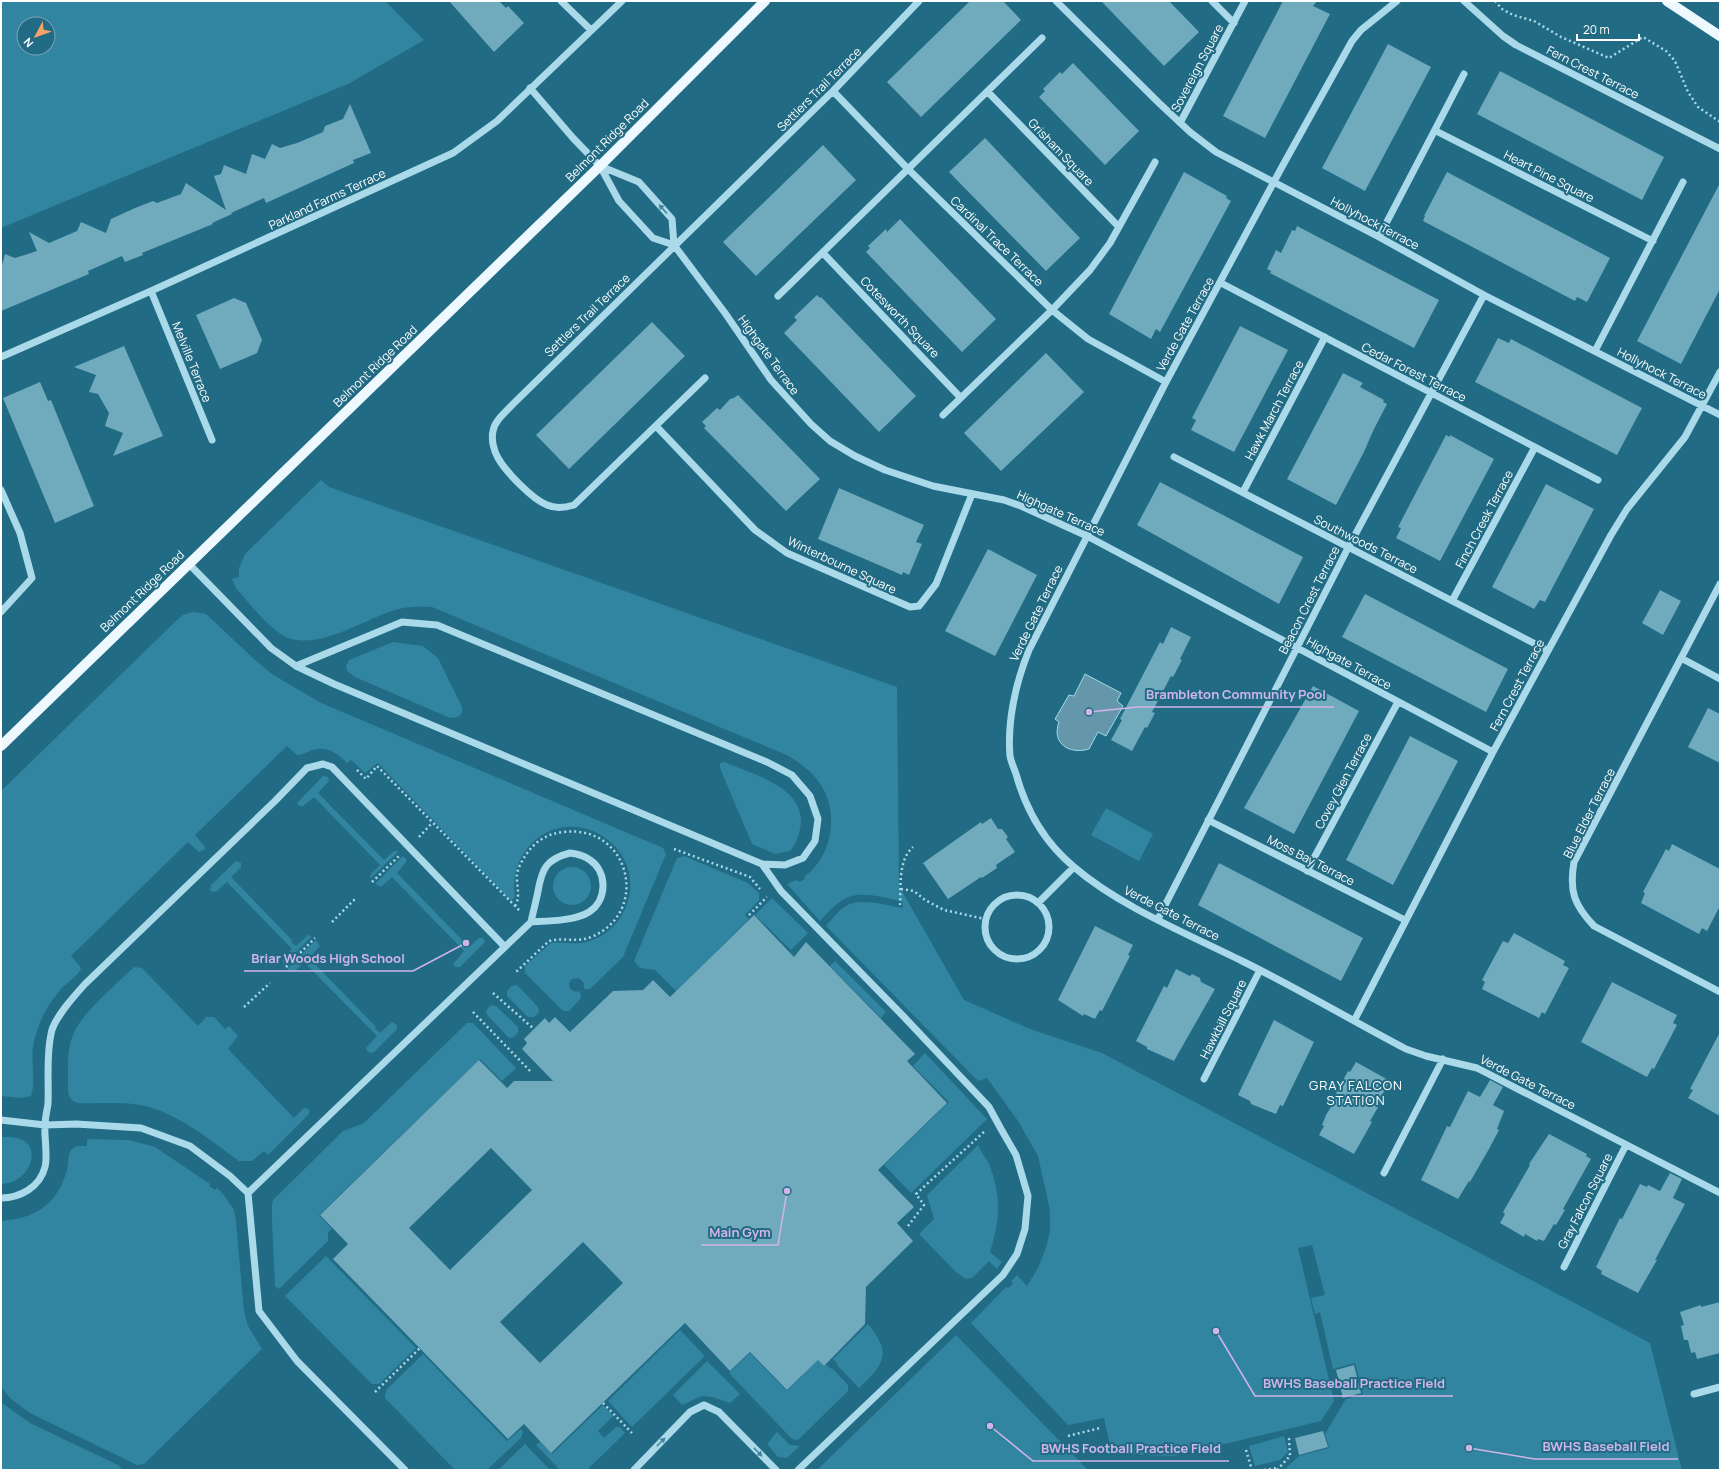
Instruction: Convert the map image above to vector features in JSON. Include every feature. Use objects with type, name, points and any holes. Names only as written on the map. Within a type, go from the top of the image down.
[{"type":"main road","name":"Belmont Ridge Road","points":[[1,746],[600,166],[765,1]]},
{"type":"main road","points":[[1667,1],[1720,36]]},
{"type":"street","points":[[561,1],[591,30]]},
{"type":"street","name":"Parkland Farms Terrace","points":[[1,357],[151,291],[454,153],[497,121],[622,1]]},
{"type":"street","name":"Settlers Trail Terrace","points":[[705,378],[574,505],[560,509],[546,505],[532,495],[514,478],[498,458],[493,444],[493,431],[498,420],[674,244],[833,91],[919,1]]},
{"type":"street","name":"Sovereign Square","points":[[1212,1],[1234,23]]},
{"type":"street","name":"Sovereign Square","points":[[1180,123],[1245,1]]},
{"type":"street","name":"Verde Gate Terrace","points":[[1398,1],[1360,30],[1352,41],[1273,183],[1166,382],[1029,650],[1020,672],[1011,731],[1010,757],[1022,796],[1036,823],[1054,846],[1074,867],[1115,896],[1260,970],[1406,1049],[1426,1056],[1476,1068],[1720,1193]]},
{"type":"street","name":"Fern Crest Terrace","points":[[1464,1],[1503,36],[1516,45],[1720,149]]},
{"type":"street","name":"Hollyhock Terrace","points":[[1059,2],[1180,123],[1216,152],[1379,237],[1484,295],[1720,415]]},
{"type":"street","points":[[778,296],[1042,38]]},
{"type":"street","points":[[1379,237],[1436,131],[1464,74]]},
{"type":"street","points":[[530,88],[573,138],[600,166],[619,201],[653,238],[674,244],[672,219],[639,182],[600,166]]},
{"type":"street","name":"Cardinal Trace Terrace","points":[[833,91],[908,169],[1052,310],[1088,339],[1166,382]]},
{"type":"street","name":"Grisham Square","points":[[988,92],[1119,226]]},
{"type":"street","name":"Heart Pine Square","points":[[1436,131],[1653,241]]},
{"type":"street","points":[[943,415],[1052,310],[1101,257],[1155,162]]},
{"type":"street","points":[[1595,351],[1683,182]]},
{"type":"street","name":"Highgate Terrace","points":[[674,244],[725,313],[771,380],[811,424],[830,441],[854,456],[885,470],[933,486],[1004,500],[1021,506],[1087,536],[1493,752]]},
{"type":"street","name":"Cotesworth Square","points":[[823,253],[960,397]]},
{"type":"street","name":"Cedar Forest Terrace","points":[[1220,283],[1598,480]]},
{"type":"street","name":"Melville Terrace","points":[[151,291],[212,440]]},
{"type":"street","name":"Beacon Crest Terrace","points":[[1158,919],[1348,548],[1484,295]]},
{"type":"street","name":"Hawk March Terrace","points":[[1243,492],[1324,337]]},
{"type":"street","name":"Fern Crest Terrace","points":[[1354,1021],[1405,920],[1547,650],[1619,522],[1627,509],[1685,437],[1720,372]]},
{"type":"street","name":"Winterbourne Square","points":[[656,426],[765,539],[787,553],[910,607],[919,606],[936,584],[972,494]]},
{"type":"street","name":"Finch Creek Terrace","points":[[1452,601],[1534,447]]},
{"type":"street","name":"Southwoods Terrace","points":[[1174,457],[1547,650]]},
{"type":"street","points":[[1,490],[20,533],[32,578],[1,612]]},
{"type":"street","points":[[189,564],[271,648],[296,666],[334,684],[762,864],[786,865],[803,858],[815,841],[818,819],[810,796],[792,775],[766,762],[437,625],[402,622],[296,666]]},
{"type":"street","name":"Blue Elder Terrace","points":[[1720,584],[1574,862],[1571,880],[1574,896],[1581,913],[1594,926],[1720,992]]},
{"type":"street","points":[[1681,658],[1720,679]]},
{"type":"street","name":"Covey Glen Terrace","points":[[1307,871],[1398,702]]},
{"type":"street","points":[[1,1198],[7,1198],[28,1192],[38,1182],[46,1167],[45,1125],[48,1104],[47,1069],[51,1032],[67,1003],[90,978],[276,801],[307,768],[323,764],[332,766],[505,947]]},
{"type":"street","name":"Moss Bay Terrace","points":[[1208,820],[1405,920]]},
{"type":"street","points":[[248,1192],[531,922],[543,870],[550,862],[559,856],[570,853],[580,855],[590,860],[597,867],[602,876],[603,886],[599,900],[590,912],[580,916],[531,922]]},
{"type":"street","points":[[762,864],[781,891],[906,1018],[989,1107],[1016,1156],[1028,1196],[1025,1229],[1017,1254],[1003,1275],[798,1470]]},
{"type":"street","points":[[1038,903],[1074,867]]},
{"type":"street","points":[[1018,895],[1028,897],[1038,903],[1045,910],[1049,920],[1048,936],[1041,950],[1032,956],[1022,960],[1012,960],[993,950],[987,941],[984,931],[985,920],[989,909],[997,901],[1006,896],[1018,895]]},
{"type":"street","name":"Hawkbill Square","points":[[1204,1078],[1260,970]]},
{"type":"street","points":[[1384,1173],[1443,1059]]},
{"type":"street","points":[[1,1120],[45,1125],[76,1124],[141,1128],[190,1146],[230,1176],[248,1192],[259,1311],[297,1361],[405,1470]]},
{"type":"street","name":"Gray Falcon Square","points":[[1564,1267],[1626,1145]]},
{"type":"street","points":[[1694,1394],[1720,1387]]},
{"type":"street","points":[[634,1470],[690,1412],[704,1405],[718,1412],[776,1470]]},
{"type":"path","points":[[1495,1],[1502,8],[1513,15],[1534,21],[1561,37],[1609,58],[1643,37],[1666,51],[1675,61],[1688,92],[1698,107],[1720,122]]},
{"type":"path","points":[[354,767],[366,779],[377,766],[520,910]]},
{"type":"path","points":[[419,837],[432,823]]},
{"type":"path","points":[[515,906],[518,901],[517,872],[523,860],[538,842],[555,833],[573,831],[594,835],[611,845],[624,865],[627,884],[624,901],[620,914],[606,929],[592,937],[582,940],[549,941],[516,972]]},
{"type":"path","points":[[900,905],[903,864],[907,852],[914,847]]},
{"type":"path","points":[[674,849],[750,877],[768,898],[750,915]]},
{"type":"path","points":[[372,882],[402,853]]},
{"type":"path","points":[[901,889],[914,891],[925,900],[944,910],[985,920]]},
{"type":"path","points":[[332,922],[356,898]]},
{"type":"path","points":[[286,967],[315,938]]},
{"type":"path","points":[[244,1007],[270,983]]},
{"type":"path","points":[[494,993],[534,1029]]},
{"type":"path","points":[[473,1012],[532,1073]]},
{"type":"path","points":[[908,1226],[924,1205],[916,1194],[996,1121]]},
{"type":"path","points":[[375,1392],[420,1348]]},
{"type":"path","points":[[603,1403],[632,1433]]},
{"type":"path","points":[[1068,1436],[1100,1428]]},
{"type":"path","points":[[1264,1470],[1277,1469],[1290,1456],[1289,1438]]},
{"type":"path","points":[[1246,1450],[1252,1470]]},
{"type":"shaded area","points":[[1,1],[385,1],[424,40],[350,83],[1,228]]},
{"type":"shaded area","points":[[321,480],[329,487],[897,687],[899,886],[964,1000],[1030,1029],[1102,1053],[1650,1343],[1682,1470],[1284,1470],[1299,1456],[1329,1448],[1325,1434],[1346,1399],[1363,1394],[1355,1363],[1333,1369],[1320,1312],[1315,1314],[1311,1298],[1325,1295],[1312,1245],[1298,1248],[1334,1401],[1321,1421],[1174,1456],[1112,1454],[1104,1418],[1068,1425],[971,1323],[1006,1287],[1008,1288],[1013,1284],[1011,1281],[1017,1275],[1027,1286],[1038,1268],[1046,1248],[1050,1231],[1050,1210],[1038,1156],[1018,1121],[987,1078],[978,1081],[826,926],[841,910],[852,903],[866,902],[903,908],[902,902],[870,895],[852,896],[831,909],[820,921],[787,884],[797,880],[799,882],[805,879],[804,877],[822,858],[827,846],[831,819],[830,806],[826,793],[813,774],[789,756],[432,607],[411,607],[399,609],[322,638],[306,640],[291,639],[278,632],[236,588],[232,579],[239,577],[239,568],[245,554]]},
{"type":"shaded area","points":[[193,612],[206,614],[272,674],[319,702],[663,848],[666,854],[623,957],[590,989],[584,989],[584,983],[579,978],[572,979],[569,983],[570,989],[576,992],[580,991],[581,998],[569,1011],[563,1011],[525,973],[525,966],[551,943],[580,943],[596,939],[611,929],[625,909],[630,887],[628,868],[619,851],[605,838],[587,829],[568,827],[549,831],[531,844],[522,856],[515,875],[515,897],[511,901],[378,763],[365,773],[351,760],[347,763],[331,751],[317,749],[297,755],[287,746],[195,835],[205,847],[204,850],[199,852],[188,842],[71,956],[81,969],[77,975],[56,995],[40,1023],[33,1047],[33,1084],[31,1096],[21,1098],[1,1096],[1,791],[178,619],[183,615]]},
{"type":"shaded area","points":[[393,642],[423,646],[438,658],[462,707],[462,713],[458,717],[450,718],[355,677],[347,671],[346,666],[349,660]]},
{"type":"shaded area","points":[[1085,674],[1121,693],[1117,701],[1123,706],[1106,736],[1098,732],[1089,749],[1069,749],[1060,741],[1057,729],[1059,722],[1055,719],[1069,695],[1074,696]]},
{"type":"shaded area","points":[[724,762],[776,785],[787,793],[796,803],[800,815],[800,829],[794,846],[790,851],[775,854],[752,844],[720,768],[720,763]]},
{"type":"shaded area","points":[[323,776],[328,777],[329,781],[318,793],[384,860],[394,851],[399,851],[370,879],[371,874],[380,865],[314,797],[303,806],[299,806],[297,803]]},
{"type":"shaded area","points":[[1106,808],[1153,834],[1139,861],[1091,835]]},
{"type":"shaded area","points":[[403,856],[406,859],[406,862],[397,873],[469,947],[479,938],[483,938],[485,942],[460,967],[455,967],[453,964],[464,951],[392,877],[381,887],[375,884]]},
{"type":"shaded area","points":[[684,856],[748,883],[759,893],[759,900],[745,915],[749,919],[676,991],[655,970],[640,968],[634,961],[677,858]]},
{"type":"shaded area","points":[[236,861],[241,863],[241,867],[231,877],[292,940],[291,942],[296,946],[308,935],[312,936],[283,965],[283,959],[292,949],[227,882],[217,891],[213,892],[210,890],[211,885]]},
{"type":"shaded area","points":[[568,867],[576,867],[583,870],[588,875],[591,886],[588,897],[583,902],[576,905],[568,905],[561,902],[556,897],[553,890],[553,882],[556,875],[561,870]]},
{"type":"shaded area","points":[[772,898],[808,933],[791,950],[755,915]]},
{"type":"shaded area","points":[[316,940],[320,946],[309,958],[376,1027],[375,1029],[380,1033],[392,1022],[397,1025],[397,1029],[373,1053],[368,1052],[366,1048],[377,1036],[304,962],[294,972],[287,969]]},
{"type":"shaded area","points":[[835,961],[886,1012],[881,1018],[830,966]]},
{"type":"shaded area","points":[[134,967],[142,968],[198,1026],[206,1017],[214,1017],[225,1029],[229,1026],[238,1036],[228,1049],[294,1118],[304,1108],[309,1109],[309,1114],[268,1155],[264,1151],[252,1161],[239,1161],[194,1129],[170,1115],[145,1106],[137,1104],[78,1103],[72,1100],[69,1095],[68,1088],[68,1058],[73,1035],[77,1026],[109,990]]},
{"type":"shaded area","points":[[517,985],[538,1007],[539,1012],[534,1017],[528,1017],[507,996],[507,991],[512,986]]},
{"type":"shaded area","points":[[491,1005],[496,1006],[518,1027],[518,1032],[514,1037],[509,1038],[487,1015],[486,1011]]},
{"type":"shaded area","points":[[467,1023],[473,1023],[516,1068],[502,1081],[480,1059],[319,1215],[332,1229],[328,1232],[328,1241],[279,1289],[275,1286],[272,1221],[273,1200],[343,1131],[366,1121]]},
{"type":"shaded area","points":[[925,1053],[987,1119],[911,1193],[884,1165],[949,1102],[913,1066]]},
{"type":"shaded area","points":[[1,1137],[20,1139],[27,1144],[31,1150],[32,1157],[30,1165],[19,1178],[11,1182],[1,1184]]},
{"type":"shaded area","points":[[87,1139],[129,1140],[155,1147],[210,1184],[209,1186],[215,1190],[217,1188],[223,1194],[234,1210],[244,1311],[248,1326],[262,1349],[144,1464],[137,1465],[30,1413],[11,1399],[2,1388],[1,1221],[25,1217],[35,1213],[51,1201],[63,1182],[67,1170],[70,1151],[77,1146],[87,1146]]},
{"type":"shaded area","points":[[978,1145],[989,1164],[998,1198],[998,1219],[990,1252],[1002,1262],[997,1269],[989,1261],[972,1278],[966,1279],[956,1272],[919,1234],[934,1219],[927,1195]]},
{"type":"shaded area","points":[[326,1256],[416,1348],[379,1384],[372,1384],[285,1296]]},
{"type":"shaded area","points":[[868,1324],[876,1334],[883,1351],[880,1365],[859,1388],[833,1359]]},
{"type":"shaded area","points":[[680,1330],[705,1356],[632,1427],[608,1401]]},
{"type":"shaded area","points":[[956,1335],[1088,1470],[817,1470]]},
{"type":"shaded area","points":[[750,1353],[787,1391],[818,1360],[824,1366],[827,1365],[831,1369],[832,1368],[848,1385],[848,1391],[798,1440],[792,1439],[729,1373]]},
{"type":"shaded area","points":[[423,1354],[507,1441],[521,1429],[523,1432],[521,1438],[487,1470],[455,1470],[385,1398],[386,1390]]},
{"type":"shaded area","points":[[707,1361],[740,1394],[730,1403],[712,1397],[702,1396],[682,1405],[673,1395]]},
{"type":"shaded area","points":[[2,1403],[30,1423],[118,1465],[123,1470],[1,1470]]},
{"type":"shaded area","points":[[603,1405],[613,1416],[598,1431],[604,1438],[616,1427],[620,1427],[625,1433],[587,1470],[560,1470],[536,1445],[540,1442],[552,1454]]},
{"type":"shaded area","points":[[777,1432],[790,1445],[800,1446],[787,1458],[778,1457],[767,1444]]},
{"type":"shaded area","points":[[1284,1436],[1288,1452],[1280,1460],[1255,1466],[1249,1446]]},
{"type":"shaded area","points":[[525,1444],[550,1470],[498,1470]]},
{"type":"building","points":[[449,1],[499,1],[506,8],[508,6],[524,23],[494,52]]},
{"type":"building","points":[[970,1],[1003,1],[1021,20],[921,117],[887,82]]},
{"type":"building","points":[[1101,1],[1169,1],[1199,32],[1164,66]]},
{"type":"building","points":[[1283,1],[1317,1],[1313,6],[1330,14],[1265,138],[1223,116]]},
{"type":"building","points":[[1388,44],[1431,67],[1365,191],[1322,168]]},
{"type":"building","points":[[1073,63],[1139,131],[1105,165],[1039,97],[1045,91],[1043,89],[1060,72],[1062,74]]},
{"type":"building","points":[[1500,71],[1664,157],[1642,200],[1477,114]]},
{"type":"building","points":[[350,104],[371,153],[353,160],[354,163],[266,203],[264,198],[231,213],[232,214],[212,223],[213,224],[142,253],[143,255],[125,262],[122,256],[88,271],[89,274],[1,311],[1,269],[5,254],[15,258],[37,251],[29,232],[49,243],[77,231],[81,222],[106,233],[111,219],[153,201],[157,203],[181,194],[186,183],[226,210],[214,176],[221,174],[224,165],[246,174],[252,154],[265,159],[272,144],[280,148],[297,143],[323,132],[325,126],[343,119]]},
{"type":"building","points":[[985,138],[1080,238],[1046,271],[949,172]]},
{"type":"building","points":[[823,145],[856,180],[756,276],[723,242]]},
{"type":"building","points":[[1184,172],[1227,196],[1226,198],[1231,201],[1160,332],[1156,329],[1151,339],[1109,314]]},
{"type":"building","points":[[1447,172],[1610,258],[1587,302],[1577,297],[1575,301],[1423,221],[1424,216]]},
{"type":"building","points":[[1720,183],[1720,289],[1681,364],[1637,341]]},
{"type":"building","points":[[900,219],[996,319],[962,352],[866,252],[870,248],[868,246],[886,229],[887,232]]},
{"type":"building","points":[[1297,226],[1439,300],[1414,348],[1270,273],[1271,271],[1267,269],[1276,250],[1281,253],[1292,230],[1295,231]]},
{"type":"building","points":[[817,295],[820,298],[821,297],[916,396],[879,432],[784,333],[797,320],[794,317]]},
{"type":"building","points":[[234,298],[246,303],[262,340],[257,353],[220,369],[196,315]]},
{"type":"building","points":[[652,322],[685,356],[569,469],[536,435]]},
{"type":"building","points":[[1240,326],[1288,350],[1234,452],[1191,430],[1196,420],[1192,418]]},
{"type":"building","points":[[1498,338],[1509,343],[1511,339],[1642,408],[1617,455],[1475,382]]},
{"type":"building","points":[[124,346],[163,436],[113,456],[123,433],[105,426],[109,413],[98,394],[89,392],[96,375],[74,367]]},
{"type":"building","points":[[1046,353],[1084,392],[1001,471],[964,433]]},
{"type":"building","points":[[1343,373],[1363,383],[1360,387],[1384,400],[1383,402],[1387,404],[1336,505],[1287,479]]},
{"type":"building","points":[[40,382],[48,401],[51,400],[94,506],[55,523],[3,398]]},
{"type":"building","points":[[738,395],[820,479],[786,511],[704,428],[706,426],[702,422],[717,408],[720,410],[730,399]]},
{"type":"building","points":[[1446,435],[1450,437],[1450,435],[1494,459],[1440,561],[1396,538],[1401,528],[1398,527]]},
{"type":"building","points":[[1160,482],[1303,557],[1279,604],[1137,525]]},
{"type":"building","points":[[1546,484],[1594,509],[1545,602],[1540,600],[1534,609],[1492,587]]},
{"type":"building","points":[[839,488],[924,525],[916,542],[922,544],[909,575],[903,572],[902,575],[818,539]]},
{"type":"building","points":[[988,549],[1037,575],[995,656],[945,631]]},
{"type":"building","points":[[1660,590],[1681,601],[1663,635],[1642,623]]},
{"type":"building","points":[[1365,594],[1508,669],[1486,712],[1342,637]]},
{"type":"building","points":[[1171,627],[1191,637],[1180,659],[1182,660],[1173,677],[1171,676],[1152,712],[1155,713],[1147,728],[1145,727],[1132,751],[1111,740],[1122,720],[1120,719],[1160,642],[1163,644]]},
{"type":"building","points":[[1313,686],[1359,711],[1294,834],[1244,808]]},
{"type":"building","points":[[1708,708],[1720,714],[1720,763],[1688,747]]},
{"type":"building","points":[[1410,736],[1458,761],[1393,885],[1346,860]]},
{"type":"building","points":[[991,818],[998,829],[1002,829],[1008,837],[1006,839],[1015,852],[996,865],[997,868],[948,899],[923,863],[981,822],[982,824]]},
{"type":"building","points":[[1672,844],[1720,869],[1720,906],[1707,931],[1702,928],[1699,934],[1641,903],[1645,893],[1643,892],[1666,849],[1669,851]]},
{"type":"building","points":[[1219,863],[1363,938],[1341,981],[1198,905]]},
{"type":"building","points":[[754,915],[794,957],[806,942],[915,1054],[907,1061],[947,1103],[878,1170],[914,1207],[897,1223],[913,1241],[866,1287],[865,1324],[824,1366],[818,1360],[787,1390],[750,1352],[730,1371],[685,1323],[551,1453],[524,1424],[508,1439],[333,1259],[348,1244],[320,1215],[479,1060],[507,1088],[514,1081],[553,1081],[522,1049],[527,1043],[524,1039],[545,1018],[549,1023],[555,1017],[570,1032],[613,991],[643,990],[653,980],[670,997]],"holes":[[[491,1148],[532,1190],[450,1270],[409,1228]],[[583,1242],[623,1283],[540,1363],[500,1322]]]},
{"type":"building","points":[[1095,926],[1133,945],[1128,955],[1130,956],[1102,1011],[1100,1010],[1095,1019],[1084,1014],[1083,1016],[1058,1000]]},
{"type":"building","points":[[1514,933],[1565,961],[1563,965],[1569,968],[1545,1014],[1542,1012],[1539,1018],[1482,989],[1485,982],[1482,980],[1503,941],[1508,943]]},
{"type":"building","points":[[1176,969],[1190,976],[1192,974],[1200,978],[1201,982],[1215,989],[1174,1061],[1147,1049],[1147,1047],[1136,1041],[1164,986],[1167,988]]},
{"type":"building","points":[[1612,982],[1677,1015],[1673,1023],[1677,1025],[1654,1069],[1652,1068],[1647,1077],[1581,1042]]},
{"type":"building","points":[[1274,1020],[1314,1042],[1283,1106],[1280,1105],[1276,1114],[1251,1104],[1250,1101],[1238,1095]]},
{"type":"building","points":[[1720,1032],[1720,1116],[1688,1098],[1693,1090],[1690,1089]]},
{"type":"building","points":[[1356,1062],[1390,1081],[1378,1102],[1380,1104],[1370,1121],[1372,1122],[1354,1154],[1319,1135],[1324,1126],[1322,1125],[1326,1115],[1338,1095],[1336,1093],[1348,1071],[1350,1072]]},
{"type":"building","points":[[1490,1080],[1503,1087],[1493,1105],[1504,1111],[1497,1129],[1499,1130],[1470,1182],[1469,1181],[1458,1199],[1421,1180],[1447,1126],[1450,1127],[1468,1091],[1480,1097]]},
{"type":"building","points":[[1549,1134],[1587,1154],[1586,1156],[1591,1159],[1563,1209],[1565,1210],[1556,1225],[1554,1224],[1544,1241],[1538,1239],[1537,1241],[1525,1234],[1524,1237],[1500,1223],[1505,1214],[1503,1212],[1530,1165],[1529,1164]]},
{"type":"building","points":[[1670,1173],[1682,1179],[1673,1198],[1685,1204],[1655,1260],[1657,1260],[1638,1293],[1601,1274],[1602,1271],[1596,1267],[1620,1218],[1622,1219],[1640,1184],[1647,1187],[1648,1185],[1660,1191]]},
{"type":"building","points":[[1720,1302],[1720,1353],[1697,1359],[1695,1352],[1691,1353],[1688,1340],[1684,1340],[1681,1326],[1684,1325],[1680,1312],[1701,1305],[1701,1307]]},
{"type":"building","points":[[1354,1365],[1361,1393],[1343,1398],[1336,1370]]},
{"type":"building","points":[[1323,1431],[1328,1447],[1299,1455],[1295,1438]]},
{"type":"place","name":"Brambleton Community Pool","points":[[1089,712]]},
{"type":"place","name":"Briar Woods High School","points":[[466,943]]},
{"type":"place","name":"Main Gym","points":[[787,1191]]},
{"type":"place","name":"BWHS Baseball Practice Field","points":[[1216,1331]]},
{"type":"place","name":"BWHS Football Practice Field","points":[[990,1426]]},
{"type":"place","name":"BWHS Baseball Field","points":[[1469,1448]]},
{"type":"district","name":"GRAY FALCON STATION","points":[[1356,1092]]}]
